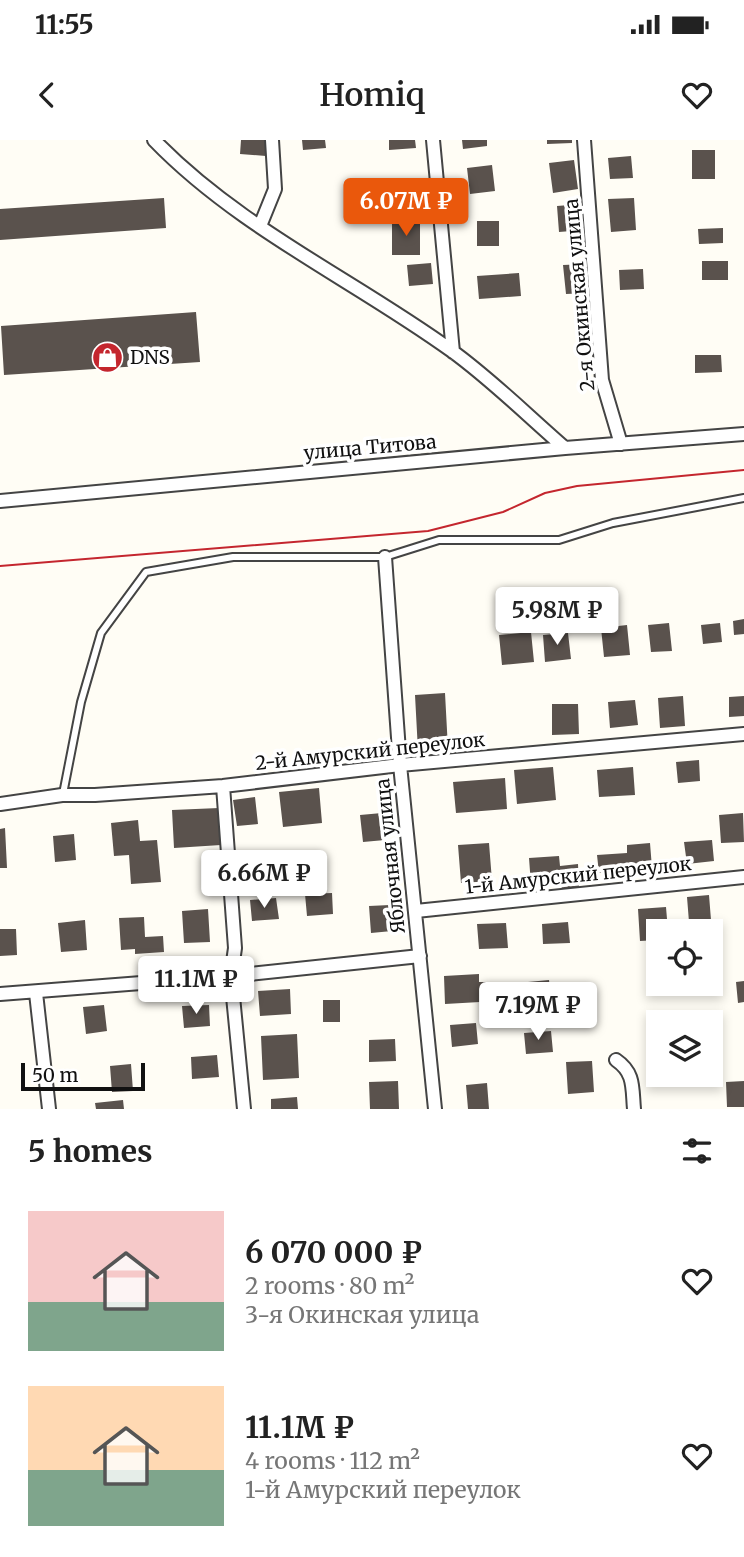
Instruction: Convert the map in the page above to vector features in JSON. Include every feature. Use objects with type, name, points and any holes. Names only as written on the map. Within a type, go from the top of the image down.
[{"type":"street","points":[[154,140],[185,172],[260,226],[453,352],[565,449]]},
{"type":"street","points":[[260,226],[275,189],[272,140]]},
{"type":"street","points":[[433,140],[453,352]]},
{"type":"street","name":"2-я Окинская улица","points":[[584,140],[602,380],[621,444]]},
{"type":"street","name":"улица Титова","points":[[0,501],[744,434]]},
{"type":"street","name":"Яблочная улица","points":[[385,557],[400,765],[435,1109]]},
{"type":"street","name":"2-й Амурский переулок","points":[[0,804],[62,795],[223,786],[400,765],[744,734]]},
{"type":"street","points":[[223,786],[235,948],[231,976],[244,1109]]},
{"type":"street","name":"1-й Амурский переулок","points":[[416,911],[744,877]]},
{"type":"street","points":[[0,995],[231,976],[420,956]]},
{"type":"street","points":[[36,993],[49,1109]]},
{"type":"street","points":[[616,1060],[626,1067],[632,1080],[634,1109]]},
{"type":"lane","points":[[62,795],[81,702],[101,633],[146,572],[233,557],[385,557],[439,540],[559,540],[613,523],[744,498]]},
{"type":"building","points":[[241,140],[267,140],[266,156],[240,154]]},
{"type":"building","points":[[302,140],[325,140],[326,148],[303,150]]},
{"type":"building","points":[[389,140],[415,140],[416,148],[389,150]]},
{"type":"building","points":[[462,140],[487,140],[487,146],[463,149]]},
{"type":"building","points":[[547,140],[572,140],[572,143],[547,144]]},
{"type":"building","points":[[692,150],[715,150],[715,179],[692,179]]},
{"type":"building","points":[[631,156],[633,178],[610,179],[608,158]]},
{"type":"building","points":[[574,160],[578,189],[553,193],[549,163]]},
{"type":"building","points":[[492,165],[495,191],[470,194],[467,168]]},
{"type":"building","points":[[164,198],[166,228],[0,240],[0,209]]},
{"type":"building","points":[[634,198],[636,230],[611,232],[608,199]]},
{"type":"building","points":[[582,204],[584,230],[559,232],[557,206]]},
{"type":"building","points":[[477,221],[499,221],[499,246],[477,246]]},
{"type":"building","points":[[392,222],[420,222],[420,255],[392,255]]},
{"type":"building","points":[[723,228],[723,243],[699,244],[698,229]]},
{"type":"building","points":[[702,261],[728,261],[728,280],[702,280]]},
{"type":"building","points":[[431,263],[433,284],[409,286],[407,265]]},
{"type":"building","points":[[586,264],[588,293],[566,294],[563,265]]},
{"type":"building","points":[[643,269],[644,289],[620,290],[619,270]]},
{"type":"building","points":[[519,273],[521,296],[479,299],[477,276]]},
{"type":"building","points":[[196,312],[200,362],[4,375],[1,326]]},
{"type":"building","points":[[695,355],[721,355],[722,372],[695,373]]},
{"type":"building","points":[[744,619],[744,634],[734,635],[733,621]]},
{"type":"building","points":[[669,623],[672,651],[651,652],[648,625]]},
{"type":"building","points":[[720,623],[722,642],[703,644],[701,625]]},
{"type":"building","points":[[627,625],[630,655],[604,657],[601,628]]},
{"type":"building","points":[[531,632],[534,662],[502,665],[499,635]]},
{"type":"building","points":[[568,633],[571,659],[545,662],[543,635]]},
{"type":"building","points":[[445,693],[448,749],[418,751],[415,695]]},
{"type":"building","points":[[683,696],[685,726],[660,728],[658,698]]},
{"type":"building","points":[[744,696],[744,716],[729,717],[729,697]]},
{"type":"building","points":[[635,700],[638,725],[610,728],[608,702]]},
{"type":"building","points":[[552,704],[578,704],[579,734],[552,735]]},
{"type":"building","points":[[699,760],[700,781],[678,783],[676,762]]},
{"type":"building","points":[[553,767],[556,800],[517,804],[514,770]]},
{"type":"building","points":[[633,767],[635,795],[599,797],[597,770]]},
{"type":"building","points":[[505,778],[507,809],[456,813],[453,782]]},
{"type":"building","points":[[319,788],[322,823],[283,827],[279,792]]},
{"type":"building","points":[[255,797],[258,824],[237,826],[233,800]]},
{"type":"building","points":[[219,808],[221,845],[174,848],[172,810]]},
{"type":"building","points":[[382,813],[385,840],[363,842],[360,815]]},
{"type":"building","points":[[743,813],[744,842],[721,843],[719,815]]},
{"type":"building","points":[[138,820],[140,841],[157,840],[161,882],[131,884],[129,855],[114,856],[111,823]]},
{"type":"building","points":[[5,828],[7,868],[0,868],[0,829]]},
{"type":"building","points":[[74,834],[76,860],[55,862],[53,836]]},
{"type":"building","points":[[712,840],[714,861],[687,864],[684,842]]},
{"type":"building","points":[[489,843],[492,881],[461,883],[458,845]]},
{"type":"building","points":[[650,843],[652,868],[599,873],[597,855],[627,853],[627,845]]},
{"type":"building","points":[[559,856],[560,866],[578,864],[579,889],[562,890],[561,883],[531,885],[529,858]]},
{"type":"building","points":[[332,893],[333,914],[307,916],[305,894]]},
{"type":"building","points":[[709,895],[711,919],[689,919],[687,897]]},
{"type":"building","points":[[276,898],[279,919],[252,921],[250,900]]},
{"type":"building","points":[[390,905],[392,931],[371,933],[369,906]]},
{"type":"building","points":[[666,907],[667,919],[646,919],[646,941],[640,941],[638,909]]},
{"type":"building","points":[[208,909],[210,942],[184,943],[182,911]]},
{"type":"building","points":[[144,917],[145,937],[163,936],[164,952],[135,954],[135,949],[121,950],[119,918]]},
{"type":"building","points":[[85,920],[87,950],[61,952],[58,923]]},
{"type":"building","points":[[568,922],[570,943],[543,944],[542,924]]},
{"type":"building","points":[[506,923],[508,948],[479,949],[477,924]]},
{"type":"building","points":[[0,929],[16,929],[17,955],[0,956]]},
{"type":"building","points":[[479,974],[479,982],[490,982],[491,1007],[480,1008],[480,1002],[445,1004],[444,976]]},
{"type":"building","points":[[549,980],[552,1006],[530,1008],[528,982]]},
{"type":"building","points":[[744,981],[744,1002],[738,1003],[736,982]]},
{"type":"building","points":[[290,989],[291,1014],[260,1016],[258,991]]},
{"type":"building","points":[[323,1000],[340,1000],[340,1022],[323,1022]]},
{"type":"building","points":[[104,1005],[107,1031],[86,1034],[83,1007]]},
{"type":"building","points":[[209,1005],[210,1026],[184,1028],[182,1006]]},
{"type":"building","points":[[476,1023],[478,1044],[452,1047],[450,1025]]},
{"type":"building","points":[[551,1031],[553,1052],[526,1054],[524,1033]]},
{"type":"building","points":[[297,1034],[299,1078],[263,1080],[261,1036]]},
{"type":"building","points":[[395,1039],[396,1061],[369,1062],[369,1040]]},
{"type":"building","points":[[217,1055],[219,1077],[192,1079],[191,1057]]},
{"type":"building","points":[[592,1061],[594,1092],[568,1094],[566,1062]]},
{"type":"building","points":[[131,1064],[133,1091],[112,1092],[110,1066]]},
{"type":"building","points":[[398,1081],[399,1109],[370,1109],[369,1082]]},
{"type":"building","points":[[744,1081],[744,1107],[727,1107],[726,1082]]},
{"type":"building","points":[[487,1083],[489,1109],[468,1109],[466,1085]]},
{"type":"building","points":[[297,1097],[298,1109],[271,1109],[271,1099]]},
{"type":"building","points":[[123,1100],[124,1109],[96,1109],[95,1103]]},
{"type":"tram line","points":[[0,566],[428,531],[503,512],[545,493],[577,486],[744,470]]},
{"type":"place","name":"DNS","points":[[107,357]]}]
